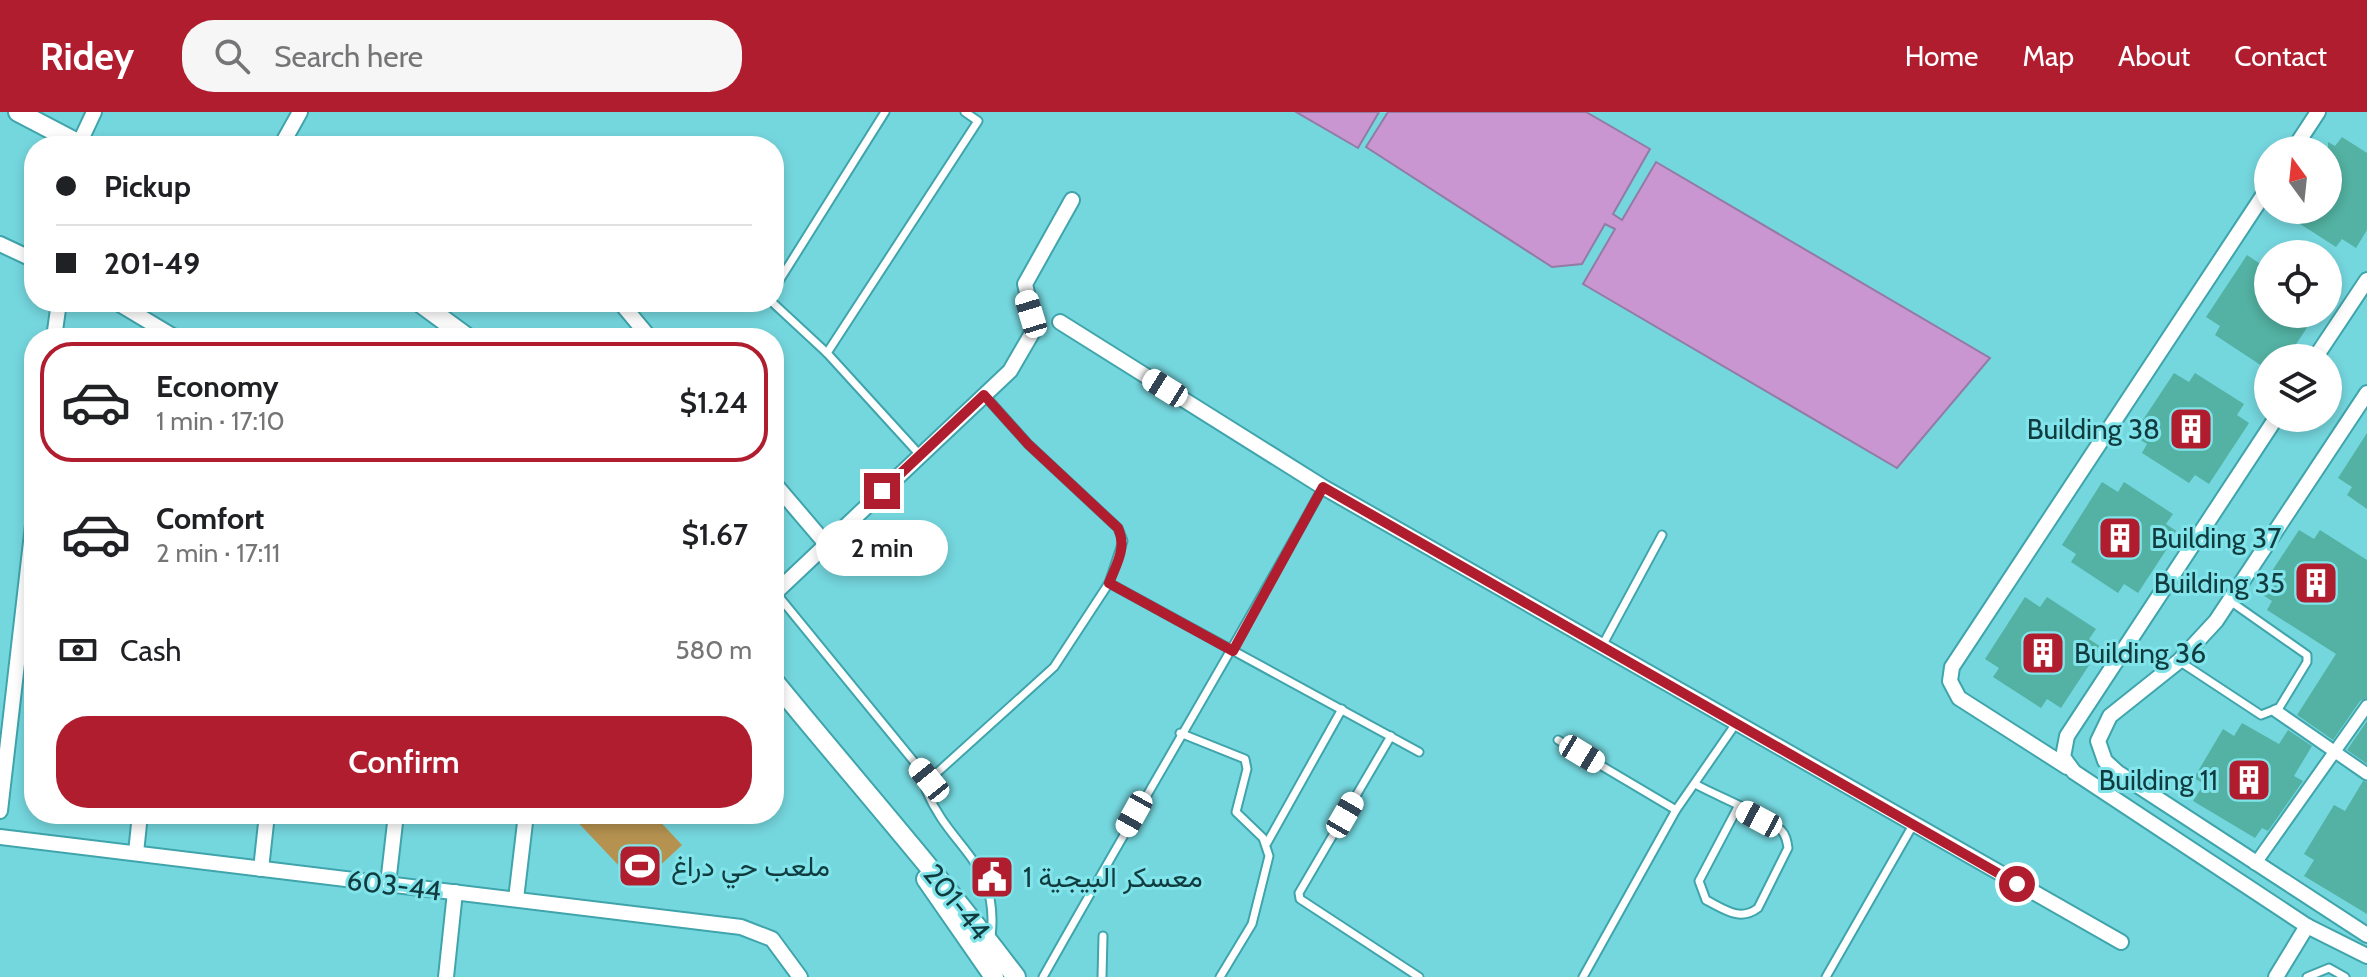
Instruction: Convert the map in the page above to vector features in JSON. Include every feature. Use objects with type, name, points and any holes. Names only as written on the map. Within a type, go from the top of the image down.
[{"type":"street","points":[[18,112],[64,136]]},
{"type":"street","points":[[85,136],[94,112]]},
{"type":"street","points":[[287,136],[300,112]]},
{"type":"street","points":[[2302,136],[2318,112]]},
{"type":"street","points":[[784,584],[1010,371],[1035,328],[1025,284],[1072,200]]},
{"type":"street","points":[[2254,209],[1952,667],[1950,681],[1959,698],[2307,926],[2367,956]]},
{"type":"street","points":[[0,244],[24,255]]},
{"type":"street","points":[[2324,344],[2367,280]]},
{"type":"street","points":[[133,312],[159,328]]},
{"type":"street","points":[[433,312],[454,328]]},
{"type":"street","points":[[628,312],[642,328]]},
{"type":"street","points":[[1060,322],[1323,487],[2121,942]]},
{"type":"street","points":[[2367,393],[2230,601],[2179,661],[2110,716],[2100,731],[2100,751],[2117,772],[2367,935]]},
{"type":"street","points":[[2074,772],[2063,757],[2067,736],[2267,432]]},
{"type":"street","points":[[784,495],[826,544]]},
{"type":"street","points":[[0,811],[24,603]]},
{"type":"street","name":"201-44","points":[[784,693],[895,829],[943,882],[1016,977]]},
{"type":"street","points":[[2255,864],[2367,706]]},
{"type":"street","points":[[2276,711],[2367,774]]},
{"type":"street","points":[[136,853],[139,824]]},
{"type":"street","points":[[261,869],[266,824]]},
{"type":"street","points":[[388,884],[395,824]]},
{"type":"street","points":[[516,899],[525,824]]},
{"type":"street","name":"201-44","points":[[895,829],[994,977]]},
{"type":"street","name":"603-44","points":[[0,837],[741,927],[758,931],[780,949],[800,977]]},
{"type":"street","points":[[446,977],[455,892]]},
{"type":"street","points":[[2276,977],[2307,926]]},
{"type":"lane","points":[[784,273],[885,112]]},
{"type":"lane","points":[[827,353],[978,121],[965,112]]},
{"type":"lane","points":[[783,312],[827,353],[920,455]]},
{"type":"lane","points":[[984,395],[1028,444],[1118,528],[1123,541],[1109,583],[1054,667],[929,780],[926,790],[934,808],[987,881],[993,915],[990,943]]},
{"type":"lane","points":[[1043,977],[1180,733],[1233,651],[1323,487]]},
{"type":"lane","points":[[1602,646],[1662,535]]},
{"type":"lane","points":[[1109,583],[1419,752]]},
{"type":"lane","points":[[2179,661],[2261,715],[2276,711],[2307,662],[2307,655],[2230,601]]},
{"type":"lane","points":[[784,604],[929,780]]},
{"type":"lane","points":[[1267,843],[1342,709]]},
{"type":"lane","points":[[1583,977],[1676,810],[1737,722]]},
{"type":"lane","points":[[1180,733],[1245,759],[1247,769],[1236,812],[1267,843],[1269,856],[1252,924],[1220,977]]},
{"type":"lane","points":[[1391,736],[1299,893],[1300,899],[1419,977]]},
{"type":"lane","points":[[1558,740],[1676,810]]},
{"type":"lane","points":[[1695,784],[1738,807],[1781,830],[1788,848],[1758,908],[1749,915],[1736,915],[1706,900],[1699,881],[1738,807]]},
{"type":"lane","points":[[1826,977],[1913,825]]},
{"type":"lane","points":[[1102,977],[1103,936]]},
{"type":"lane","points":[[2307,977],[2329,968],[2345,977]]},
{"type":"shaded area","points":[[1296,112],[1379,112],[1358,148]]},
{"type":"shaded area","points":[[1388,112],[1586,112],[1650,149],[1613,214],[1622,220],[1656,162],[1990,358],[1897,468],[1583,284],[1615,229],[1605,224],[1582,264],[1552,267],[1366,147]]},
{"type":"shaded area","name":"ملعب حي دراغ","points":[[579,824],[662,824],[682,845],[638,886]]},
{"type":"building","points":[[2342,137],[2367,153],[2367,230],[2356,248],[2342,239],[2325,240],[2300,224],[2342,224]]},
{"type":"building","points":[[2247,255],[2254,260],[2254,328],[2307,328],[2296,344],[2254,344],[2254,361],[2215,335],[2220,326],[2206,317]]},
{"type":"building","name":"Building 38","points":[[2174,373],[2189,382],[2195,373],[2244,404],[2237,415],[2249,423],[2209,484],[2195,475],[2189,483],[2142,453],[2147,444],[2133,435]]},
{"type":"building","points":[[2367,433],[2367,509],[2347,495],[2352,487],[2338,478]]},
{"type":"building","name":"Building 37","points":[[2102,482],[2118,492],[2124,482],[2173,514],[2166,524],[2178,532],[2138,593],[2124,584],[2118,593],[2071,562],[2076,554],[2062,545]]},
{"type":"building","name":"Building 35","points":[[2299,530],[2314,539],[2320,530],[2367,560],[2367,698],[2360,701],[2333,740],[2297,715],[2336,654],[2267,610],[2272,601],[2258,592]]},
{"type":"building","name":"Building 36","points":[[2025,597],[2040,607],[2047,597],[2096,629],[2089,639],[2101,647],[2061,708],[2047,699],[2041,708],[1993,677],[1999,668],[1985,659]]},
{"type":"building","points":[[2367,721],[2367,764],[2347,750]]},
{"type":"building","name":"Building 11","points":[[2242,723],[2279,744],[2288,730],[2312,746],[2294,776],[2303,781],[2268,831],[2262,828],[2255,838],[2193,801],[2204,784],[2194,778],[2223,729],[2234,736]]},
{"type":"building","points":[[2363,781],[2367,782],[2367,914],[2304,876],[2314,860],[2304,854],[2334,805],[2345,811]]},
{"type":"place","name":"Building 38","points":[[2191,429]]},
{"type":"place","name":"Building 37","points":[[2120,538]]},
{"type":"place","name":"Building 35","points":[[2316,583]]},
{"type":"place","name":"Building 36","points":[[2043,653]]},
{"type":"place","name":"Building 11","points":[[2249,780]]},
{"type":"place","name":"ملعب حي دراغ","points":[[640,866]]},
{"type":"place","name":"معسكر البيجية 1","points":[[992,877]]},
{"type":"route","points":[[882,491],[984,395],[1028,444],[1118,528],[1123,541],[1121,554],[1109,583],[1233,651],[1323,487],[2017,884]]}]
